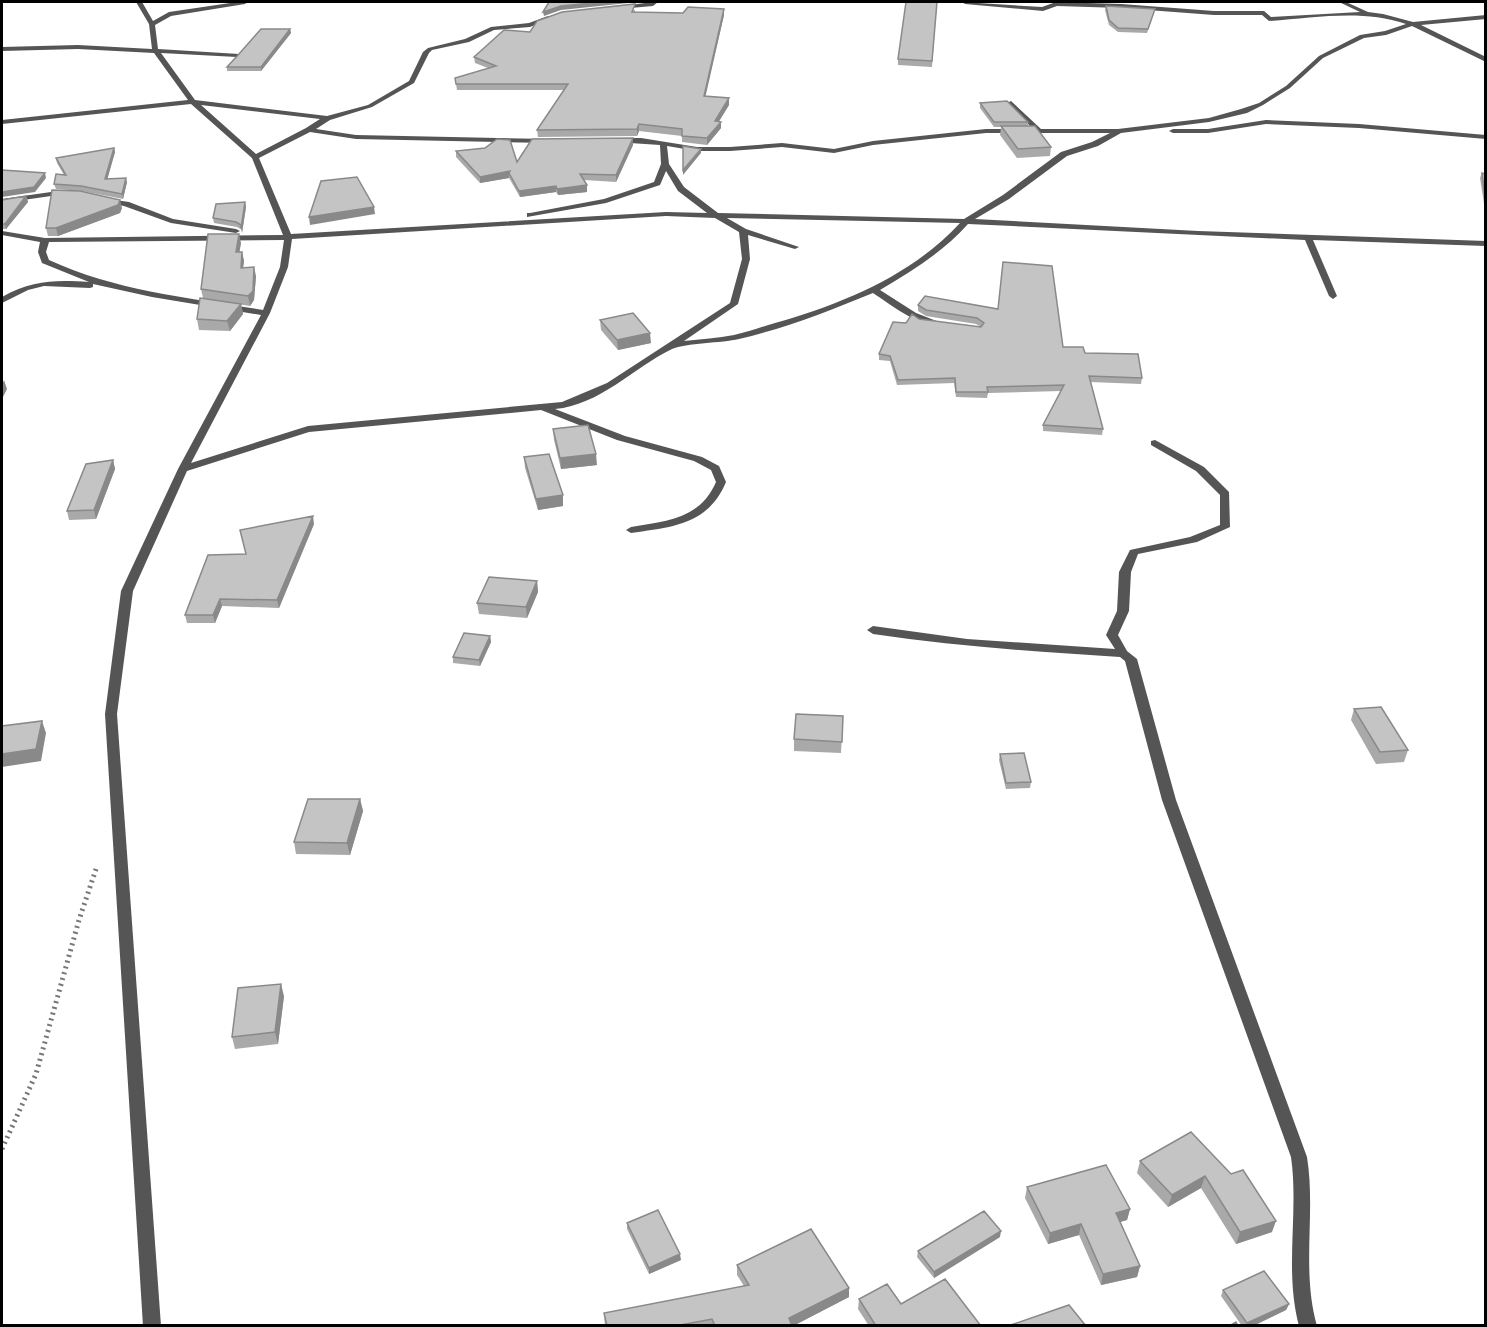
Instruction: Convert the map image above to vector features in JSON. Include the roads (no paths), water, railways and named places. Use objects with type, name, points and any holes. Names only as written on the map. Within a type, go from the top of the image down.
[{"type":"street","points":[[139,2],[150,20],[155,50],[193,102],[255,157],[288,237],[284,267],[266,313],[183,469],[127,591],[111,714],[152,1326]]},
{"type":"street","points":[[150,20],[169,14],[245,2]]},
{"type":"street","points":[[606,8],[654,4],[655,2]]},
{"type":"street","points":[[965,2],[1043,9],[1056,4],[1214,13],[1264,13],[1269,19],[1375,15]]},
{"type":"street","points":[[1342,2],[1352,8],[1412,24],[1485,60]]},
{"type":"street","points":[[255,157],[309,130],[327,118],[370,106],[412,82],[426,52],[430,49],[467,41],[493,28],[530,25],[553,16]]},
{"type":"street","points":[[671,346],[737,337],[809,316],[874,290],[894,280],[947,242],[966,220],[1014,192],[1038,175],[1054,159],[1095,144],[1119,131],[1209,120],[1244,111],[1261,104],[1288,87],[1321,57],[1362,36],[1386,33],[1412,24],[1485,17]]},
{"type":"street","points":[[2,49],[78,47],[237,55]]},
{"type":"street","points":[[2,122],[193,102],[327,118]]},
{"type":"street","points":[[1011,103],[1039,131]]},
{"type":"street","points":[[604,140],[641,140],[706,149],[782,145],[834,151],[873,143],[986,131],[1208,131],[1266,122],[1359,126],[1485,137]]},
{"type":"street","points":[[309,130],[356,137],[550,141]]},
{"type":"street","points":[[663,143],[665,164],[681,189],[743,231],[795,247]]},
{"type":"street","points":[[466,226],[606,201],[657,183],[665,164]]},
{"type":"street","points":[[2,201],[58,193],[82,195]]},
{"type":"street","points":[[93,197],[126,204],[171,221],[288,237]]},
{"type":"street","points":[[2,232],[45,240],[288,237],[666,214],[715,214],[966,220],[1198,233],[1485,244]]},
{"type":"street","points":[[183,469],[308,429],[564,405],[610,385],[734,304],[746,259],[743,231]]},
{"type":"street","points":[[1308,237],[1333,296]]},
{"type":"street","points":[[45,240],[42,252],[45,261],[86,279],[112,286],[266,313]]},
{"type":"street","points":[[2,300],[24,287],[42,283],[112,286]]},
{"type":"street","points":[[874,290],[913,315],[944,325]]},
{"type":"street","points":[[543,408],[621,438],[698,459],[715,468],[721,482],[718,494],[708,506],[691,518],[632,530]]},
{"type":"street","points":[[1155,443],[1200,469],[1225,494],[1225,527],[1193,540],[1134,552],[1125,572],[1123,611],[1112,635],[1123,653],[1131,659],[1169,800],[1299,1156],[1303,1188],[1299,1271],[1302,1306],[1308,1326]]},
{"type":"street","points":[[873,630],[933,640],[1012,648],[1123,653]]}]
